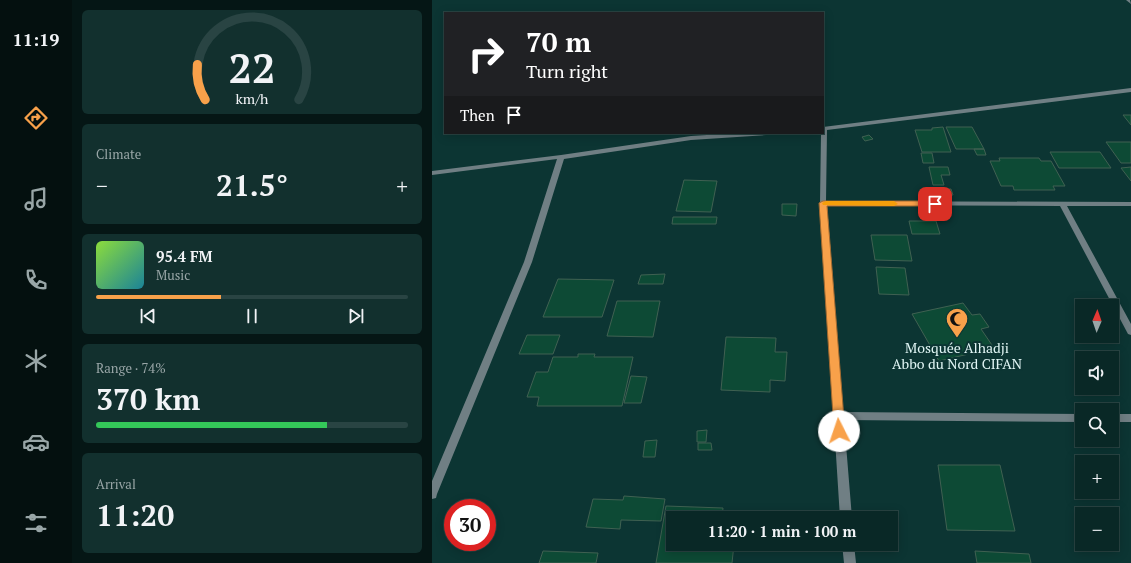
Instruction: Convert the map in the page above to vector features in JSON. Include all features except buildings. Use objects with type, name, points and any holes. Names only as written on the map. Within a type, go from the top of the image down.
[{"type":"street","points":[[824,129],[1131,90]]},
{"type":"street","points":[[432,173],[561,157],[691,138],[751,134]]},
{"type":"street","points":[[823,134],[823,203],[845,511]]},
{"type":"street","points":[[432,494],[528,262],[561,157]]},
{"type":"street","points":[[823,203],[1131,204]]},
{"type":"street","points":[[1062,204],[1131,332]]},
{"type":"street","points":[[838,416],[1075,418]]},
{"type":"street","points":[[1119,418],[1131,418]]},
{"type":"street","points":[[849,551],[850,563]]},
{"type":"slow traffic","points":[[826,203],[894,204]]},
{"type":"place","name":"Mosquée Alhadji Abbo du Nord CIFAN","points":[[957,338]]},
{"type":"route","points":[[839,431],[823,203],[935,204]]}]
